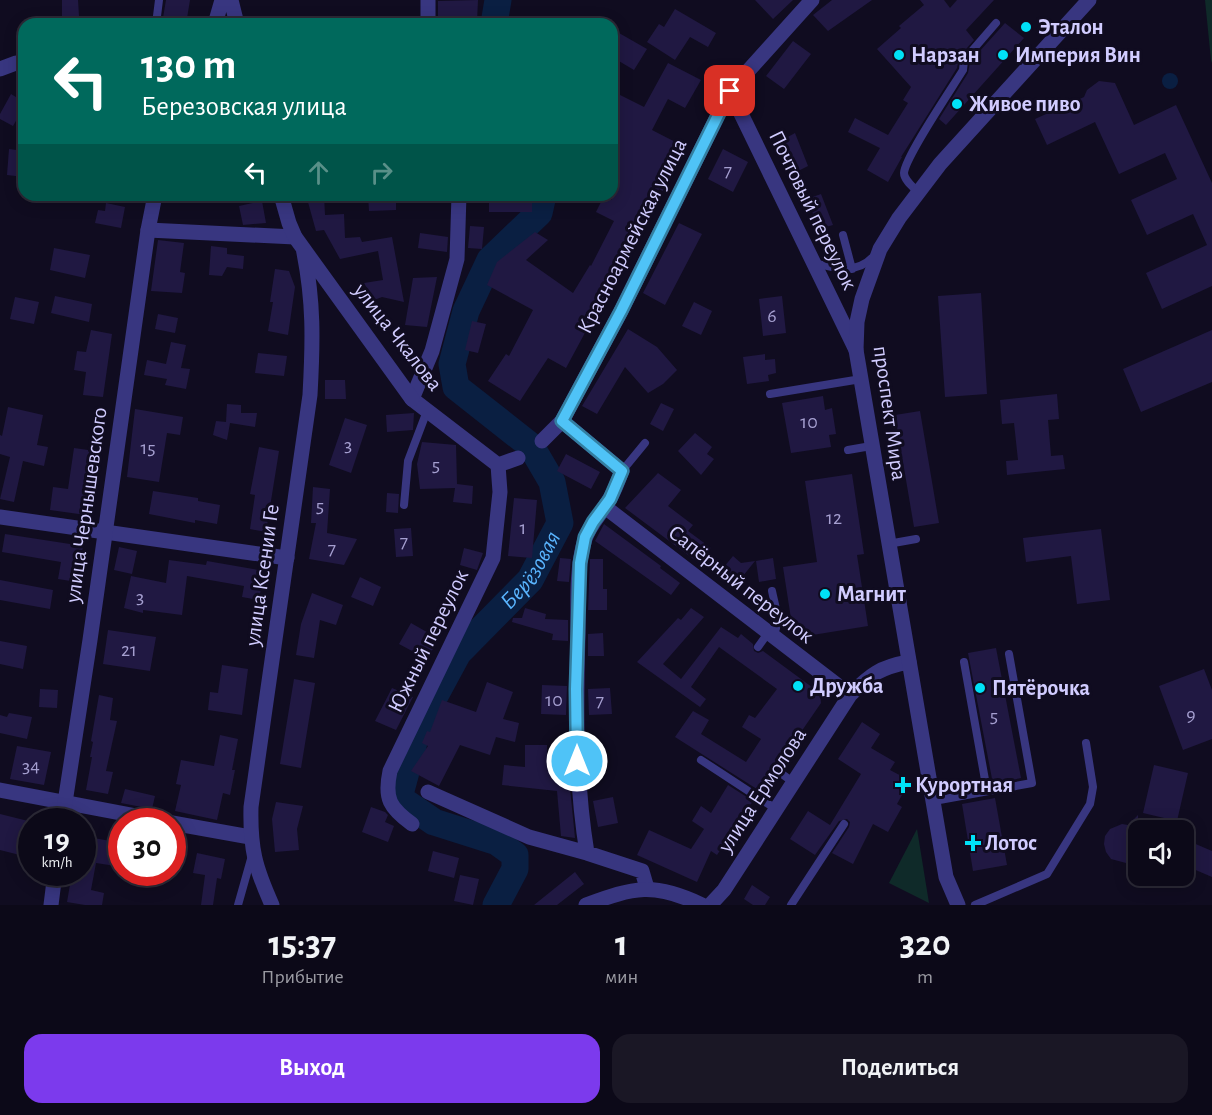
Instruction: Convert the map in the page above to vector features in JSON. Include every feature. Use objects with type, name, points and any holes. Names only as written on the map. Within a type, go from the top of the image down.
[{"type":"street","points":[[218,18],[222,0]]},
{"type":"street","points":[[231,0],[236,18]]},
{"type":"street","points":[[428,0],[428,18]]},
{"type":"street","name":"Красноармейская улица","points":[[542,441],[562,421],[621,311],[730,91],[812,0]]},
{"type":"street","name":"проспект Мира","points":[[958,905],[946,877],[871,446],[856,350],[857,322],[862,299],[880,249],[918,192],[940,164],[1089,0]]},
{"type":"street","points":[[0,69],[18,64]]},
{"type":"street","name":"Почтовый переулок","points":[[730,91],[856,350]]},
{"type":"street","name":"улица Чернышевского","points":[[63,808],[154,201]]},
{"type":"street","name":"улица Чкалова","points":[[282,201],[288,224],[299,243],[412,399],[498,465]]},
{"type":"street","points":[[412,399],[432,351],[457,259],[459,201]]},
{"type":"street","points":[[148,230],[299,243]]},
{"type":"street","name":"улица Ксении Ге","points":[[272,905],[253,855],[250,837],[251,807],[310,395],[313,345],[311,285],[299,243]]},
{"type":"street","points":[[562,421],[622,471],[605,507],[585,537],[580,563],[577,761],[587,853]]},
{"type":"street","points":[[498,465],[518,458]]},
{"type":"street","name":"Южный переулок","points":[[412,824],[397,813],[389,801],[387,788],[390,771],[493,558],[500,492],[498,465]]},
{"type":"street","name":"Сапёрный переулок","points":[[605,507],[636,538],[770,634],[850,695]]},
{"type":"street","points":[[0,517],[287,558]]},
{"type":"street","name":"улица Ермолова","points":[[710,905],[724,890],[850,695],[871,674],[887,666],[909,662]]},
{"type":"street","points":[[0,790],[108,811]]},
{"type":"street","points":[[428,792],[529,837],[642,871],[647,888]]},
{"type":"street","points":[[186,825],[250,837]]},
{"type":"street","points":[[51,905],[53,886]]},
{"type":"street","points":[[586,905],[619,893],[647,888],[671,891],[702,905]]},
{"type":"lane","points":[[157,18],[159,0]]},
{"type":"lane","points":[[918,192],[903,175],[906,166],[963,70],[964,60],[996,23]]},
{"type":"lane","points":[[843,235],[852,269]]},
{"type":"lane","points":[[814,263],[835,269],[852,269],[867,263],[880,249]]},
{"type":"lane","points":[[770,394],[861,379]]},
{"type":"lane","points":[[404,505],[408,461],[427,411]]},
{"type":"lane","points":[[622,471],[645,443]]},
{"type":"lane","points":[[848,450],[871,446]]},
{"type":"lane","points":[[888,544],[916,539]]},
{"type":"lane","points":[[758,647],[777,630],[772,591]]},
{"type":"lane","points":[[934,801],[1032,783],[1009,654]]},
{"type":"lane","points":[[964,662],[987,792]]},
{"type":"lane","points":[[975,905],[1047,874],[1090,804],[1093,787],[1086,743]]},
{"type":"lane","points":[[701,760],[776,809]]},
{"type":"lane","points":[[775,769],[793,782]]},
{"type":"lane","points":[[791,905],[844,824]]},
{"type":"lane","points":[[238,905],[253,855]]},
{"type":"green space","points":[[1205,0],[1212,0],[1212,63],[1211,60]]},
{"type":"green space","points":[[917,829],[929,903],[889,883]]},
{"type":"water","points":[[1167,73],[1173,73],[1178,81],[1176,87],[1167,89],[1162,84],[1162,78]]},
{"type":"building","points":[[62,0],[78,0],[79,16],[62,16]]},
{"type":"building","points":[[166,0],[190,0],[187,18],[163,18]]},
{"type":"building","points":[[478,0],[477,18],[438,18],[438,1]]},
{"type":"building","points":[[755,0],[793,0],[773,19]]},
{"type":"building","points":[[832,0],[872,0],[828,31],[813,15]]},
{"type":"building","points":[[920,0],[944,0],[950,8],[957,0],[994,0],[966,30],[974,40],[959,57],[957,68],[901,157],[888,182],[867,170],[880,148],[848,132],[855,118],[888,135],[908,103],[903,100],[911,87],[877,49],[924,5]]},
{"type":"building","points":[[675,9],[716,33],[708,47],[690,37],[675,60],[647,42],[659,24],[664,27]]},
{"type":"building","points":[[1005,23],[1024,38],[946,125],[939,119],[968,73],[970,62]]},
{"type":"building","points":[[618,32],[647,49],[634,70],[618,61]]},
{"type":"building","points":[[793,41],[811,54],[784,89],[766,76]]},
{"type":"building","points":[[668,63],[701,80],[685,108],[668,99],[652,130],[685,147],[663,191],[659,189],[650,204],[614,279],[566,368],[548,358],[520,401],[488,381],[506,354],[509,356],[533,310],[487,285],[497,262],[535,232],[548,240],[526,260],[573,293],[591,266],[614,221],[596,212],[602,201],[618,201],[618,94],[644,107]]},
{"type":"building","points":[[1099,81],[1115,83],[1134,125],[1176,105],[1212,183],[1212,286],[1162,309],[1146,273],[1207,245],[1193,214],[1147,235],[1131,200],[1177,179],[1165,153],[1119,174],[1095,122],[1047,145],[1035,119],[1084,97],[1087,90]]},
{"type":"building","points":[[11,94],[18,98],[18,117],[13,126],[0,119],[0,114]]},
{"type":"building","points":[[795,133],[808,166],[792,174],[777,143]]},
{"type":"building","points":[[9,149],[18,150],[18,176],[7,175]]},
{"type":"building","points":[[723,149],[748,162],[733,192],[708,179]]},
{"type":"building","points":[[821,194],[833,225],[819,229],[807,199]]},
{"type":"building","points":[[262,201],[266,223],[243,225],[239,206]]},
{"type":"building","points":[[308,201],[324,201],[325,215],[344,214],[345,238],[360,237],[362,242],[392,237],[404,302],[382,297],[374,300],[364,283],[383,280],[378,251],[340,259],[324,230],[316,231]]},
{"type":"building","points":[[368,201],[396,201],[396,210],[369,211]]},
{"type":"building","points":[[489,201],[532,201],[532,212],[489,212]]},
{"type":"building","points":[[106,203],[125,207],[121,228],[95,223],[98,210],[105,211]]},
{"type":"building","points":[[679,223],[702,234],[665,305],[643,293]]},
{"type":"building","points":[[470,226],[484,227],[482,249],[468,248]]},
{"type":"building","points":[[420,233],[448,237],[447,252],[418,248]]},
{"type":"building","points":[[158,240],[184,243],[180,272],[185,273],[182,293],[151,291]]},
{"type":"building","points":[[211,246],[227,248],[227,254],[244,256],[243,269],[227,267],[222,276],[209,275]]},
{"type":"building","points":[[54,248],[90,255],[85,278],[50,270]]},
{"type":"building","points":[[275,269],[289,271],[295,287],[288,335],[268,331]]},
{"type":"building","points":[[437,277],[427,327],[405,325],[413,278]]},
{"type":"building","points":[[981,293],[987,394],[945,397],[938,296]]},
{"type":"building","points":[[55,296],[92,304],[89,322],[51,313]]},
{"type":"building","points":[[782,296],[786,333],[763,336],[759,299]]},
{"type":"building","points":[[15,297],[39,302],[34,324],[10,319]]},
{"type":"building","points":[[694,302],[712,311],[701,335],[682,326]]},
{"type":"building","points":[[158,314],[178,318],[175,333],[155,329]]},
{"type":"building","points":[[472,321],[486,324],[478,353],[465,350]]},
{"type":"building","points":[[628,329],[657,347],[677,370],[663,384],[648,393],[625,367],[597,414],[582,406]]},
{"type":"building","points":[[91,330],[112,334],[103,397],[83,395],[86,372],[74,370],[77,351],[86,352]]},
{"type":"building","points":[[1212,330],[1212,382],[1141,412],[1123,369]]},
{"type":"building","points":[[171,342],[186,345],[181,368],[190,369],[186,389],[165,385],[167,379],[144,375],[147,360],[166,364]]},
{"type":"building","points":[[258,353],[287,356],[284,376],[255,373]]},
{"type":"building","points":[[765,354],[765,360],[775,359],[776,373],[768,375],[769,381],[747,384],[743,357]]},
{"type":"building","points":[[325,380],[345,380],[346,399],[325,399]]},
{"type":"building","points":[[1057,394],[1059,419],[1048,420],[1051,456],[1063,455],[1065,469],[1007,475],[1006,461],[1018,460],[1014,423],[1002,424],[1000,400]]},
{"type":"building","points":[[823,396],[825,410],[832,408],[836,434],[829,435],[831,447],[791,453],[782,403]]},
{"type":"building","points":[[661,403],[674,409],[663,431],[650,424]]},
{"type":"building","points":[[227,404],[241,405],[241,413],[257,413],[255,427],[230,423],[227,440],[213,435],[216,421],[226,422]]},
{"type":"building","points":[[8,407],[43,415],[37,445],[48,447],[44,466],[23,461],[14,502],[0,499],[10,457],[0,454],[0,435],[2,436]]},
{"type":"building","points":[[135,409],[183,417],[180,435],[167,433],[159,482],[127,477]]},
{"type":"building","points":[[920,411],[939,523],[914,527],[895,415]]},
{"type":"building","points":[[414,413],[413,430],[387,432],[386,415]]},
{"type":"building","points":[[345,418],[367,425],[351,473],[329,465]]},
{"type":"building","points":[[695,433],[712,447],[707,454],[714,459],[701,475],[678,451]]},
{"type":"building","points":[[422,442],[456,445],[457,484],[473,486],[472,504],[453,502],[455,488],[420,489],[417,464]]},
{"type":"building","points":[[259,447],[279,451],[266,532],[250,529],[255,495],[250,494]]},
{"type":"building","points":[[74,448],[95,451],[86,515],[50,510],[53,487],[68,489]]},
{"type":"building","points":[[566,454],[600,472],[591,489],[557,471]]},
{"type":"building","points":[[658,473],[681,490],[668,506],[693,525],[688,531],[711,548],[700,564],[625,508]]},
{"type":"building","points":[[852,474],[864,554],[857,555],[868,626],[794,638],[783,567],[817,562],[805,481]]},
{"type":"building","points":[[313,487],[330,489],[327,533],[357,539],[344,565],[309,559],[316,523],[311,523]]},
{"type":"building","points":[[153,491],[198,498],[198,501],[220,505],[217,524],[195,520],[195,523],[149,514]]},
{"type":"building","points":[[387,493],[399,494],[398,513],[386,512]]},
{"type":"building","points":[[514,498],[537,500],[532,558],[508,556]]},
{"type":"building","points":[[604,524],[680,583],[671,595],[595,541]]},
{"type":"building","points":[[411,528],[413,556],[396,557],[394,529]]},
{"type":"building","points":[[1101,529],[1110,600],[1077,604],[1071,556],[1026,562],[1023,538]]},
{"type":"building","points":[[5,534],[83,546],[77,582],[58,579],[61,562],[2,552]]},
{"type":"building","points":[[119,547],[137,551],[132,574],[114,570]]},
{"type":"building","points":[[464,548],[483,553],[477,570],[460,565]]},
{"type":"building","points":[[733,556],[741,563],[755,561],[735,586],[719,573]]},
{"type":"building","points":[[560,558],[571,559],[569,582],[557,581]]},
{"type":"building","points":[[773,558],[776,579],[759,582],[756,561]]},
{"type":"building","points":[[590,559],[603,559],[603,589],[607,589],[607,610],[588,610]]},
{"type":"building","points":[[169,560],[206,565],[207,561],[264,571],[259,600],[242,597],[244,586],[187,576],[182,615],[143,610],[143,613],[124,608],[131,576],[166,583]]},
{"type":"building","points":[[360,577],[381,587],[373,606],[351,597]]},
{"type":"building","points":[[0,580],[53,590],[50,609],[0,600]]},
{"type":"building","points":[[312,593],[343,605],[336,625],[320,620],[314,658],[296,655],[301,624]]},
{"type":"building","points":[[525,608],[546,614],[545,619],[568,620],[568,641],[552,640],[553,634],[512,622],[513,618],[522,618]]},
{"type":"building","points":[[691,608],[704,617],[663,664],[681,679],[721,627],[738,638],[741,634],[753,644],[754,651],[758,653],[763,651],[820,693],[821,703],[779,764],[773,763],[770,766],[769,771],[772,774],[760,791],[675,737],[693,711],[709,720],[701,734],[746,762],[761,739],[742,727],[749,715],[755,718],[777,689],[719,647],[691,687],[706,699],[700,707],[637,662],[678,618],[681,620]]},
{"type":"building","points":[[411,623],[439,639],[427,659],[399,644]]},
{"type":"building","points":[[108,630],[156,637],[150,671],[103,664]]},
{"type":"building","points":[[603,633],[604,656],[588,656],[588,634]]},
{"type":"building","points":[[0,641],[27,646],[23,669],[0,664]]},
{"type":"building","points":[[996,648],[1021,778],[993,784],[968,653]]},
{"type":"building","points":[[222,665],[248,669],[242,715],[208,710],[210,692],[218,693]]},
{"type":"building","points":[[1204,669],[1212,690],[1212,739],[1183,750],[1159,686]]},
{"type":"building","points":[[294,679],[315,683],[301,768],[280,764]]},
{"type":"building","points":[[487,682],[513,692],[503,719],[519,723],[515,742],[496,737],[490,755],[460,745],[439,786],[411,771],[428,746],[422,743],[427,731],[430,732],[442,700],[476,712]]},
{"type":"building","points":[[542,685],[567,686],[566,715],[541,714]]},
{"type":"building","points":[[392,688],[413,697],[396,730],[375,721]]},
{"type":"building","points":[[610,688],[612,714],[589,715],[588,689]]},
{"type":"building","points":[[40,689],[58,690],[57,708],[39,707]]},
{"type":"building","points":[[99,695],[113,698],[110,720],[117,721],[106,771],[113,772],[108,794],[86,790]]},
{"type":"building","points":[[9,713],[32,717],[27,739],[0,733],[0,715],[7,717]]},
{"type":"building","points":[[862,722],[880,734],[871,748],[895,762],[890,770],[907,779],[908,784],[897,804],[902,807],[888,832],[873,824],[853,864],[832,853],[849,827],[850,822],[847,819],[839,821],[815,855],[790,839],[808,811],[830,825],[861,774],[838,759]]},
{"type":"building","points":[[220,735],[238,739],[230,795],[223,793],[217,820],[186,813],[186,808],[176,808],[181,785],[176,784],[181,760],[214,766]]},
{"type":"building","points":[[525,745],[547,745],[547,769],[568,768],[575,838],[561,836],[557,791],[502,785],[504,765],[525,767]]},
{"type":"building","points":[[17,746],[51,752],[44,785],[10,779]]},
{"type":"building","points":[[1154,765],[1188,773],[1177,820],[1143,813]]},
{"type":"building","points":[[728,785],[753,801],[717,855],[711,851],[697,882],[637,855],[649,830],[691,849],[704,829],[692,821],[701,806],[711,813]]},
{"type":"building","points":[[125,789],[155,796],[152,808],[121,803]]},
{"type":"building","points":[[613,797],[618,823],[598,827],[593,801]]},
{"type":"building","points":[[995,798],[1007,865],[973,871],[962,804]]},
{"type":"building","points":[[276,802],[303,806],[297,829],[299,850],[275,852],[272,819]]},
{"type":"building","points":[[371,807],[385,812],[388,815],[385,822],[394,826],[388,842],[362,832]]},
{"type":"building","points":[[0,814],[18,818],[18,854],[0,850]]},
{"type":"building","points":[[1122,824],[1128,825],[1128,862],[1126,863],[1111,859],[1104,844],[1105,836],[1110,829]]},
{"type":"building","points":[[96,838],[108,841],[108,865],[96,863]]},
{"type":"building","points":[[1194,843],[1212,851],[1212,877],[1194,869]]},
{"type":"building","points":[[433,851],[459,858],[454,878],[428,871]]},
{"type":"building","points":[[197,853],[225,859],[221,879],[217,878],[213,905],[201,905],[205,875],[193,873]]},
{"type":"building","points":[[575,872],[584,884],[557,905],[534,905]]},
{"type":"building","points":[[460,875],[479,879],[473,905],[454,901]]},
{"type":"building","points":[[752,885],[770,897],[765,905],[753,905],[744,899]]},
{"type":"building","points":[[70,886],[92,886],[91,890],[104,893],[102,905],[67,902]]},
{"type":"waterway","name":"Берёзовая","points":[[495,18],[498,0]]},
{"type":"waterway","name":"Берёзовая","points":[[496,905],[515,869],[515,855],[497,842],[434,822],[399,798],[418,727],[458,653],[530,580],[560,523],[552,482],[531,446],[456,387],[452,364],[466,311],[490,260],[539,213],[542,201]]},
{"type":"place","name":"Эталон","points":[[1026,27]]},
{"type":"place","name":"Нарзан","points":[[899,55]]},
{"type":"place","name":"Империя Вин","points":[[1003,55]]},
{"type":"place","name":"Живое пиво","points":[[957,104]]},
{"type":"place","name":"Магнит","points":[[825,594]]},
{"type":"place","name":"Дружба","points":[[798,686]]},
{"type":"place","name":"Пятёрочка","points":[[980,688]]},
{"type":"place","name":"Курортная","points":[[903,785]]},
{"type":"place","name":"Лотос","points":[[973,843]]},
{"type":"route","points":[[577,761],[576,689],[580,563],[585,537],[610,499],[622,471],[562,421],[621,311],[730,91]]}]
